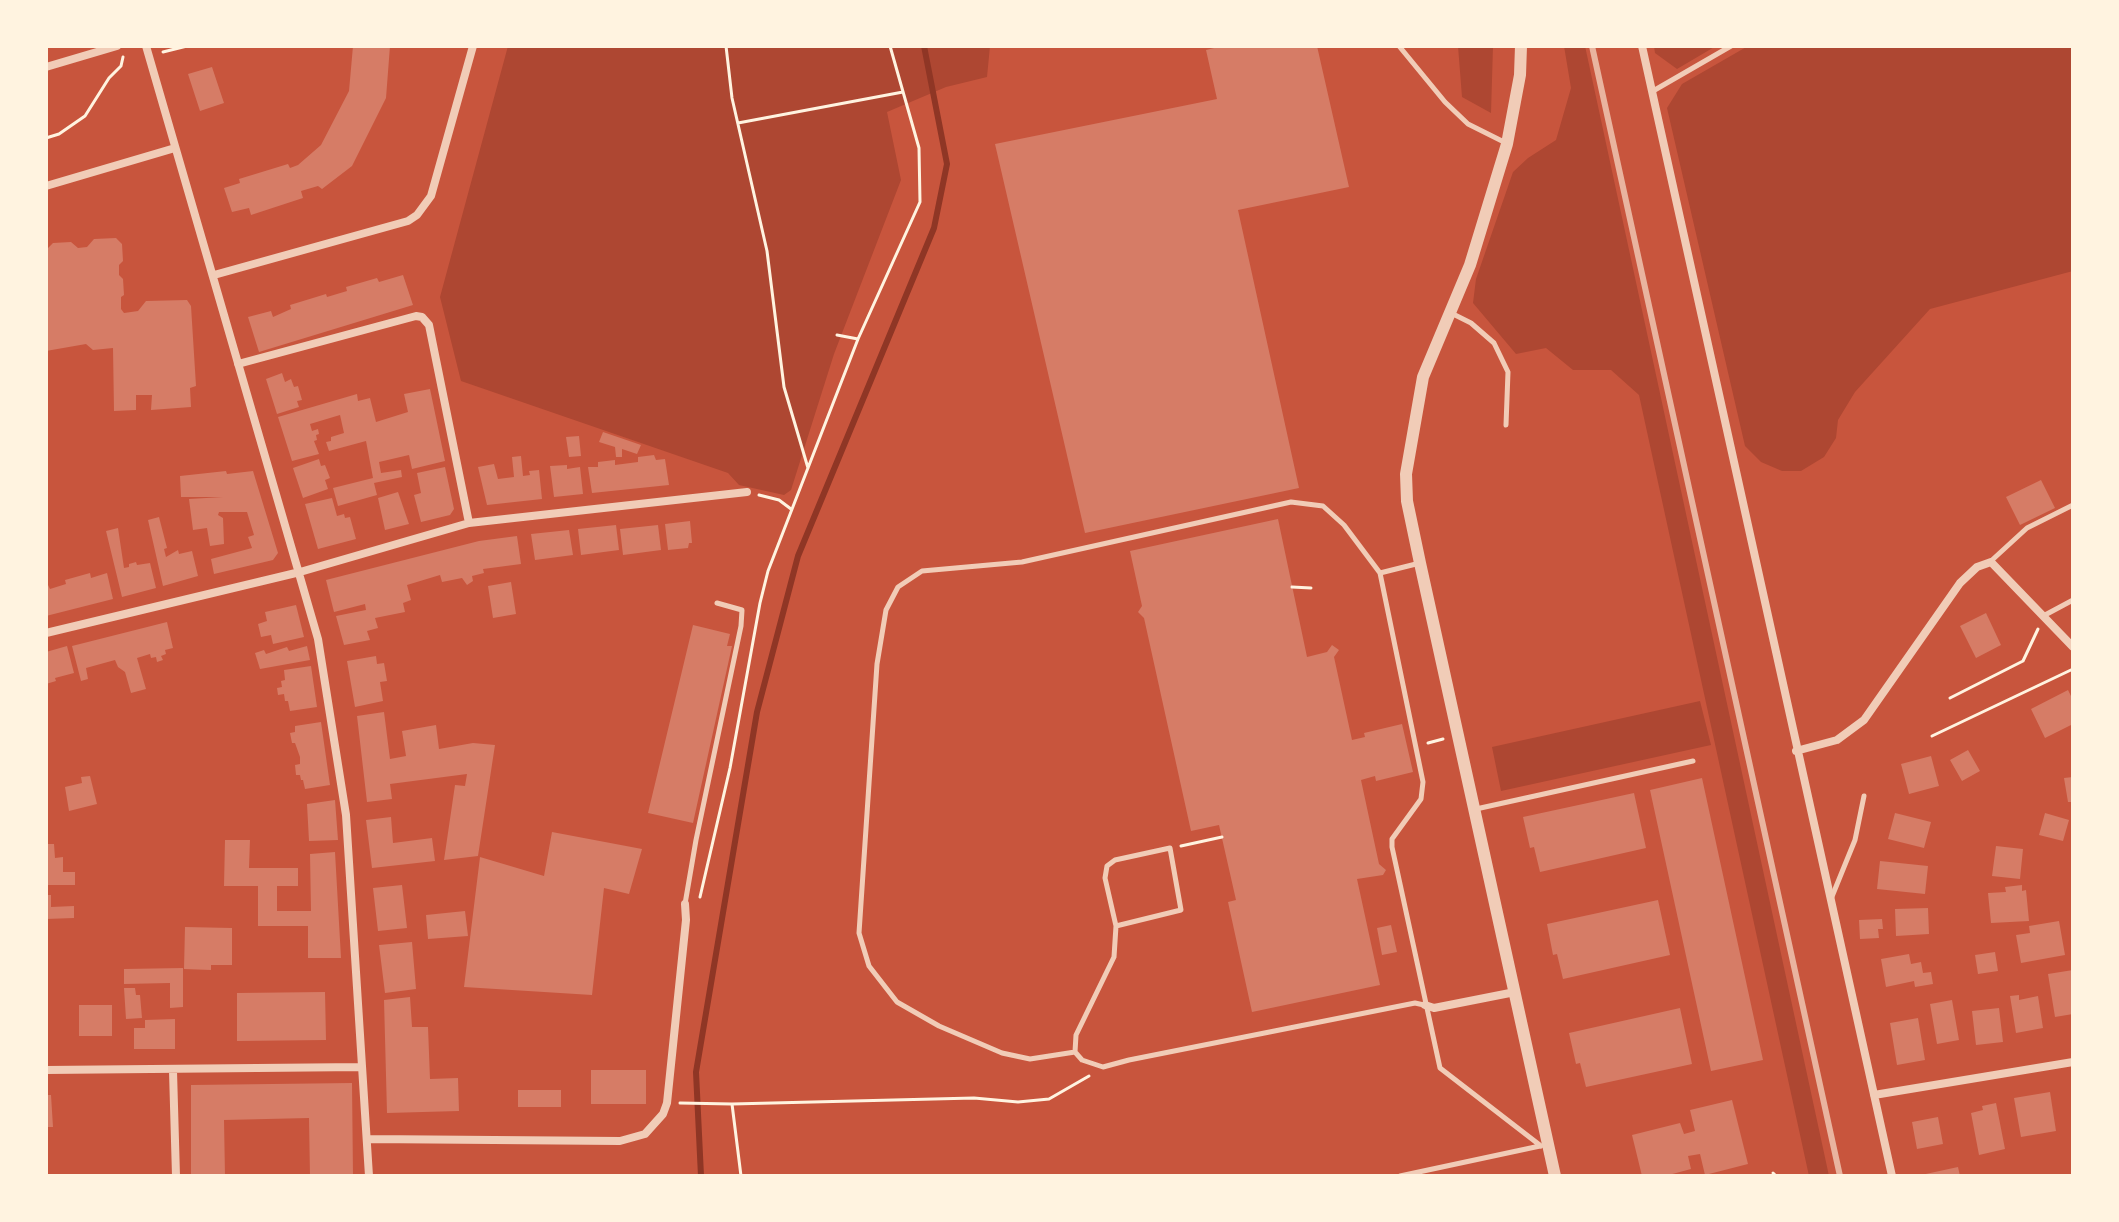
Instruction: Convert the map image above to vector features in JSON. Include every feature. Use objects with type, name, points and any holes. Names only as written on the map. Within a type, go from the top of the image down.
[{"type":"street","points":[[46,67],[117,46]]},
{"type":"street","points":[[146,46],[318,639],[346,815],[369,1176]]},
{"type":"street","points":[[214,275],[408,221],[417,215],[431,196],[473,46]]},
{"type":"street","points":[[1521,46],[1520,75],[1507,144],[1470,265],[1423,377],[1407,464],[1407,501],[1515,992],[1545,1145],[1555,1176]]},
{"type":"street","points":[[1642,46],[1892,1176]]},
{"type":"street","points":[[46,186],[175,148]]},
{"type":"street","points":[[238,364],[416,316],[422,317],[429,325],[469,523]]},
{"type":"street","points":[[46,633],[300,572],[469,523],[747,492]]},
{"type":"street","points":[[1796,751],[1837,740],[1864,720],[1960,583],[1977,567],[1991,562],[2073,647]]},
{"type":"street","points":[[368,1139],[620,1141],[645,1134],[654,1127],[667,1103],[686,920],[685,904]]},
{"type":"street","points":[[1425,1005],[1434,1008],[1515,992]]},
{"type":"street","points":[[1874,1095],[2073,1062]]},
{"type":"street","points":[[46,1070],[362,1067]]},
{"type":"street","points":[[173,1071],[176,1176]]},
{"type":"lane","points":[[1399,46],[1445,102],[1468,124],[1507,144]]},
{"type":"lane","points":[[1653,91],[1731,46]]},
{"type":"lane","points":[[1450,312],[1471,323],[1494,343],[1508,372],[1506,425]]},
{"type":"lane","points":[[1075,1052],[1030,1059],[1002,1053],[939,1026],[897,1002],[869,966],[859,933],[877,664],[886,610],[898,587],[922,571],[1022,562],[1291,502],[1323,506],[1344,525],[1380,573],[1423,782],[1421,799],[1392,839],[1392,847],[1440,1068],[1545,1145]]},
{"type":"lane","points":[[1991,562],[2027,528],[2073,505]]},
{"type":"lane","points":[[1380,573],[1420,563]]},
{"type":"lane","points":[[2045,615],[2073,600]]},
{"type":"lane","points":[[685,904],[741,626],[742,610],[717,603]]},
{"type":"lane","points":[[1475,809],[1693,761]]},
{"type":"lane","points":[[1831,900],[1855,840],[1864,796]]},
{"type":"lane","points":[[1116,926],[1181,910],[1170,848],[1115,860],[1107,866],[1105,878],[1116,926],[1114,957],[1076,1035],[1075,1052],[1082,1060],[1103,1067],[1415,1003],[1425,1005]]},
{"type":"lane","points":[[1400,1176],[1545,1145]]},
{"type":"path","points":[[46,138],[59,134],[85,116],[109,78],[121,66],[126,46]]},
{"type":"path","points":[[149,56],[187,46]]},
{"type":"path","points":[[726,46],[738,123],[767,251],[784,387],[808,468]]},
{"type":"path","points":[[686,920],[698,907],[730,768],[768,571],[858,339],[920,202],[919,148],[890,46]]},
{"type":"path","points":[[738,123],[903,92]]},
{"type":"path","points":[[837,335],[858,339]]},
{"type":"path","points":[[747,492],[779,500],[791,509]]},
{"type":"path","points":[[1292,587],[1311,588]]},
{"type":"path","points":[[1950,698],[2023,661],[2045,615]]},
{"type":"path","points":[[1932,736],[2073,669]]},
{"type":"path","points":[[1416,746],[1459,735]]},
{"type":"path","points":[[1170,848],[1222,837]]},
{"type":"path","points":[[667,1103],[974,1098],[1018,1102],[1049,1099],[1103,1067]]},
{"type":"path","points":[[732,1104],[741,1176]]},
{"type":"shaded area","points":[[508,46],[990,46],[987,77],[946,87],[887,112],[901,180],[834,354],[791,490],[784,495],[739,485],[728,473],[461,381],[440,297]]},
{"type":"shaded area","points":[[1458,46],[1493,46],[1491,113],[1462,97]]},
{"type":"shaded area","points":[[1564,46],[1585,46],[1829,1176],[1809,1176],[1639,395],[1611,370],[1573,370],[1546,348],[1516,354],[1473,303],[1476,279],[1513,172],[1556,140],[1571,88]]},
{"type":"shaded area","points":[[1654,46],[1716,46],[1677,69],[1655,53]]},
{"type":"shaded area","points":[[1748,46],[2073,46],[2073,271],[1930,309],[1855,392],[1838,420],[1836,438],[1824,457],[1801,471],[1782,471],[1761,462],[1745,446],[1667,108],[1682,84]]},
{"type":"shaded area","points":[[1700,701],[1711,745],[1501,791],[1492,747]]},
{"type":"building","points":[[353,46],[390,46],[386,98],[352,166],[322,189],[318,186],[301,191],[303,198],[251,215],[249,208],[232,212],[224,188],[240,183],[239,179],[288,164],[290,168],[298,165],[321,145],[349,91]]},
{"type":"building","points":[[1222,46],[1317,46],[1349,187],[1238,210],[1299,488],[1085,533],[995,144],[1217,99],[1206,50]]},
{"type":"building","points":[[212,67],[224,103],[200,111],[188,74]]},
{"type":"building","points":[[116,238],[122,244],[123,261],[119,265],[119,275],[123,279],[121,309],[124,313],[138,311],[146,301],[187,300],[191,306],[196,386],[190,388],[191,407],[151,410],[152,395],[136,395],[136,410],[114,411],[113,348],[93,350],[86,344],[46,351],[46,250],[53,243],[71,242],[78,248],[87,247],[94,239]]},
{"type":"building","points":[[403,275],[413,305],[259,352],[248,317],[271,311],[273,317],[291,309],[290,305],[347,291],[346,287],[377,278],[379,282]]},
{"type":"building","points":[[282,373],[285,382],[291,379],[294,387],[298,386],[302,400],[297,401],[299,407],[277,414],[266,379]]},
{"type":"building","points":[[430,389],[445,461],[412,469],[409,455],[379,462],[381,473],[401,470],[402,477],[374,483],[377,495],[338,506],[333,488],[373,478],[366,441],[329,451],[326,442],[344,433],[340,415],[310,424],[312,431],[318,429],[317,440],[314,441],[319,454],[292,461],[278,417],[357,394],[358,401],[370,398],[376,422],[408,412],[404,394]]},
{"type":"building","points":[[603,432],[641,445],[637,454],[622,449],[622,457],[616,457],[615,447],[599,442]]},
{"type":"building","points":[[579,436],[581,456],[569,457],[566,437]]},
{"type":"building","points":[[654,455],[656,460],[665,459],[669,485],[592,493],[588,467],[598,467],[598,462],[615,460],[615,465],[638,462],[638,457]]},
{"type":"building","points":[[521,456],[523,476],[530,475],[529,471],[539,470],[542,499],[487,505],[478,467],[494,464],[498,479],[514,477],[512,457]]},
{"type":"building","points":[[319,459],[330,478],[325,480],[328,489],[303,498],[293,468]]},
{"type":"building","points":[[567,465],[567,469],[580,467],[583,494],[554,497],[550,466]]},
{"type":"building","points":[[445,467],[454,509],[450,515],[421,522],[414,495],[421,493],[417,473]]},
{"type":"building","points":[[226,471],[227,474],[253,471],[278,553],[273,560],[214,574],[211,559],[252,548],[248,537],[254,535],[247,512],[219,512],[218,515],[223,518],[224,544],[210,546],[207,528],[193,530],[189,499],[223,497],[181,497],[180,476]]},
{"type":"building","points":[[2041,480],[2055,508],[2020,525],[2006,497]]},
{"type":"building","points":[[398,492],[409,524],[385,530],[378,498]]},
{"type":"building","points":[[332,498],[337,516],[344,514],[345,518],[350,517],[356,539],[318,549],[305,504]]},
{"type":"building","points":[[159,517],[167,548],[164,549],[166,557],[178,550],[179,554],[192,551],[198,576],[163,586],[148,520]]},
{"type":"building","points":[[1278,519],[1307,657],[1327,652],[1332,645],[1339,650],[1334,657],[1352,740],[1365,737],[1364,733],[1402,724],[1413,772],[1376,781],[1375,776],[1361,780],[1379,864],[1386,870],[1383,875],[1357,879],[1380,985],[1252,1012],[1228,902],[1236,900],[1219,825],[1191,831],[1144,618],[1138,612],[1142,606],[1130,551]]},
{"type":"building","points":[[690,521],[692,543],[688,548],[668,550],[665,524]]},
{"type":"building","points":[[616,525],[619,550],[581,555],[578,529]]},
{"type":"building","points":[[658,525],[661,550],[623,555],[620,529]]},
{"type":"building","points":[[118,528],[124,568],[136,562],[137,565],[150,563],[156,588],[122,597],[106,531]]},
{"type":"building","points":[[569,530],[573,555],[535,560],[531,534]]},
{"type":"building","points":[[517,536],[521,564],[483,569],[484,573],[472,576],[473,581],[467,585],[462,578],[442,582],[440,575],[407,585],[411,600],[403,603],[405,612],[375,618],[378,628],[367,631],[370,640],[344,645],[336,616],[366,610],[365,604],[334,612],[326,580],[479,541]]},
{"type":"building","points":[[90,573],[91,578],[107,573],[113,599],[46,616],[46,585],[50,589],[66,584],[65,580]]},
{"type":"building","points":[[511,582],[516,614],[493,618],[488,586]]},
{"type":"building","points":[[296,605],[304,637],[273,644],[271,635],[261,637],[258,624],[267,621],[265,612]]},
{"type":"building","points":[[1986,613],[2001,645],[1976,658],[1960,626]]},
{"type":"building","points":[[167,622],[173,648],[165,650],[166,654],[161,656],[163,660],[157,662],[156,657],[151,658],[150,654],[137,658],[146,689],[131,693],[125,672],[115,660],[86,668],[88,679],[81,681],[72,646]]},
{"type":"building","points":[[693,625],[730,634],[727,646],[732,646],[693,823],[648,813]]},
{"type":"building","points":[[67,646],[74,673],[46,684],[46,652]]},
{"type":"building","points":[[307,646],[310,660],[260,669],[255,653],[264,650],[266,654],[287,647],[289,651]]},
{"type":"building","points":[[376,656],[377,664],[384,663],[387,681],[380,682],[383,701],[355,707],[347,661]]},
{"type":"building","points":[[311,666],[317,707],[290,711],[284,694],[278,695],[277,688],[282,687],[281,681],[285,680],[284,670]]},
{"type":"building","points":[[2068,690],[2073,700],[2073,724],[2045,738],[2031,709]]},
{"type":"building","points":[[384,712],[390,759],[406,756],[402,731],[436,725],[439,749],[473,743],[495,745],[478,856],[444,860],[455,785],[465,786],[467,774],[390,784],[392,799],[367,802],[357,716]]},
{"type":"building","points":[[321,722],[330,785],[305,789],[300,775],[296,775],[295,765],[300,764],[300,757],[290,733],[295,732],[295,726]]},
{"type":"building","points":[[1968,750],[1980,771],[1962,781],[1950,760]]},
{"type":"building","points":[[1931,756],[1939,786],[1909,794],[1901,764]]},
{"type":"building","points":[[90,776],[97,804],[69,811],[65,787],[82,783],[81,777]]},
{"type":"building","points":[[2073,777],[2073,802],[2068,802],[2064,778]]},
{"type":"building","points":[[1702,778],[1763,1060],[1711,1071],[1650,790]]},
{"type":"building","points":[[1634,793],[1646,848],[1540,872],[1534,847],[1530,848],[1523,817]]},
{"type":"building","points":[[335,800],[338,840],[309,841],[307,804]]},
{"type":"building","points":[[1895,813],[1931,822],[1924,848],[1888,839]]},
{"type":"building","points":[[2045,813],[2069,820],[2063,841],[2039,835]]},
{"type":"building","points":[[391,817],[393,843],[432,838],[435,861],[372,868],[366,820]]},
{"type":"building","points":[[552,832],[642,849],[629,894],[604,888],[592,995],[464,987],[480,857],[544,876]]},
{"type":"building","points":[[225,840],[250,840],[249,868],[298,868],[298,886],[277,886],[277,911],[311,911],[310,854],[335,852],[341,958],[308,958],[308,926],[258,926],[258,886],[224,886]]},
{"type":"building","points":[[46,844],[54,844],[55,858],[63,857],[63,872],[75,872],[75,885],[46,885]]},
{"type":"building","points":[[1996,846],[2023,849],[2020,879],[1992,876]]},
{"type":"building","points":[[1880,861],[1928,866],[1925,894],[1877,889]]},
{"type":"building","points":[[402,885],[407,928],[378,931],[373,888]]},
{"type":"building","points":[[2022,885],[2022,891],[2026,890],[2029,921],[1991,923],[1988,893],[2006,892],[2005,887]]},
{"type":"building","points":[[46,895],[51,895],[51,907],[74,906],[74,918],[46,919]]},
{"type":"building","points":[[1658,900],[1670,955],[1563,979],[1557,954],[1553,955],[1547,924]]},
{"type":"building","points":[[1928,908],[1929,934],[1896,936],[1895,909]]},
{"type":"building","points":[[465,911],[468,936],[428,939],[426,915]]},
{"type":"building","points":[[1882,919],[1883,929],[1878,929],[1879,938],[1860,939],[1859,920]]},
{"type":"building","points":[[2059,921],[2065,955],[2021,963],[2016,935],[2030,933],[2029,926]]},
{"type":"building","points":[[1391,925],[1397,952],[1382,955],[1377,928]]},
{"type":"building","points":[[185,927],[232,928],[232,965],[211,965],[211,970],[184,969]]},
{"type":"building","points":[[412,942],[416,989],[385,993],[379,945]]},
{"type":"building","points":[[1995,952],[1998,971],[1978,974],[1975,955]]},
{"type":"building","points":[[1909,954],[1911,964],[1921,962],[1923,973],[1931,972],[1933,984],[1915,987],[1914,981],[1886,987],[1881,959]]},
{"type":"building","points":[[183,968],[183,1007],[170,1008],[170,983],[124,984],[124,969]]},
{"type":"building","points":[[2073,970],[2073,1014],[2055,1017],[2048,974]]},
{"type":"building","points":[[124,988],[135,988],[136,995],[140,995],[142,1018],[126,1019]]},
{"type":"building","points":[[325,992],[326,1040],[237,1041],[237,993]]},
{"type":"building","points":[[2019,995],[2019,1000],[2038,996],[2043,1028],[2016,1033],[2010,996]]},
{"type":"building","points":[[410,997],[412,1027],[428,1027],[430,1079],[458,1078],[459,1111],[387,1113],[384,1000]]},
{"type":"building","points":[[1952,1000],[1959,1040],[1937,1044],[1930,1004]]},
{"type":"building","points":[[79,1005],[112,1005],[112,1036],[79,1036]]},
{"type":"building","points":[[1680,1008],[1692,1064],[1586,1087],[1580,1063],[1576,1064],[1569,1033]]},
{"type":"building","points":[[1999,1008],[2003,1042],[1976,1045],[1972,1011]]},
{"type":"building","points":[[1918,1018],[1925,1060],[1897,1065],[1890,1023]]},
{"type":"building","points":[[175,1019],[175,1049],[134,1049],[134,1028],[145,1028],[145,1020]]},
{"type":"building","points":[[591,1070],[646,1070],[646,1104],[591,1104]]},
{"type":"building","points":[[352,1083],[353,1176],[310,1176],[309,1118],[224,1120],[225,1176],[191,1176],[191,1085]]},
{"type":"building","points":[[518,1090],[561,1090],[561,1107],[518,1107]]},
{"type":"building","points":[[2050,1092],[2056,1131],[2021,1137],[2014,1098]]},
{"type":"building","points":[[46,1095],[51,1095],[53,1127],[46,1127]]},
{"type":"building","points":[[1732,1100],[1748,1164],[1705,1175],[1700,1154],[1688,1156],[1691,1169],[1665,1176],[1642,1176],[1632,1135],[1680,1123],[1684,1134],[1695,1131],[1690,1110]]},
{"type":"building","points":[[1996,1103],[2005,1149],[1979,1155],[1971,1113],[1983,1110],[1982,1106]]},
{"type":"building","points":[[1938,1117],[1943,1144],[1917,1149],[1912,1122]]},
{"type":"building","points":[[1958,1167],[1960,1176],[1921,1176],[1921,1175]]},
{"type":"waterway","points":[[701,1176],[696,1072],[757,712],[798,556],[934,228],[947,164],[924,46]]},
{"type":"railway","points":[[1592,46],[1840,1176]]}]
